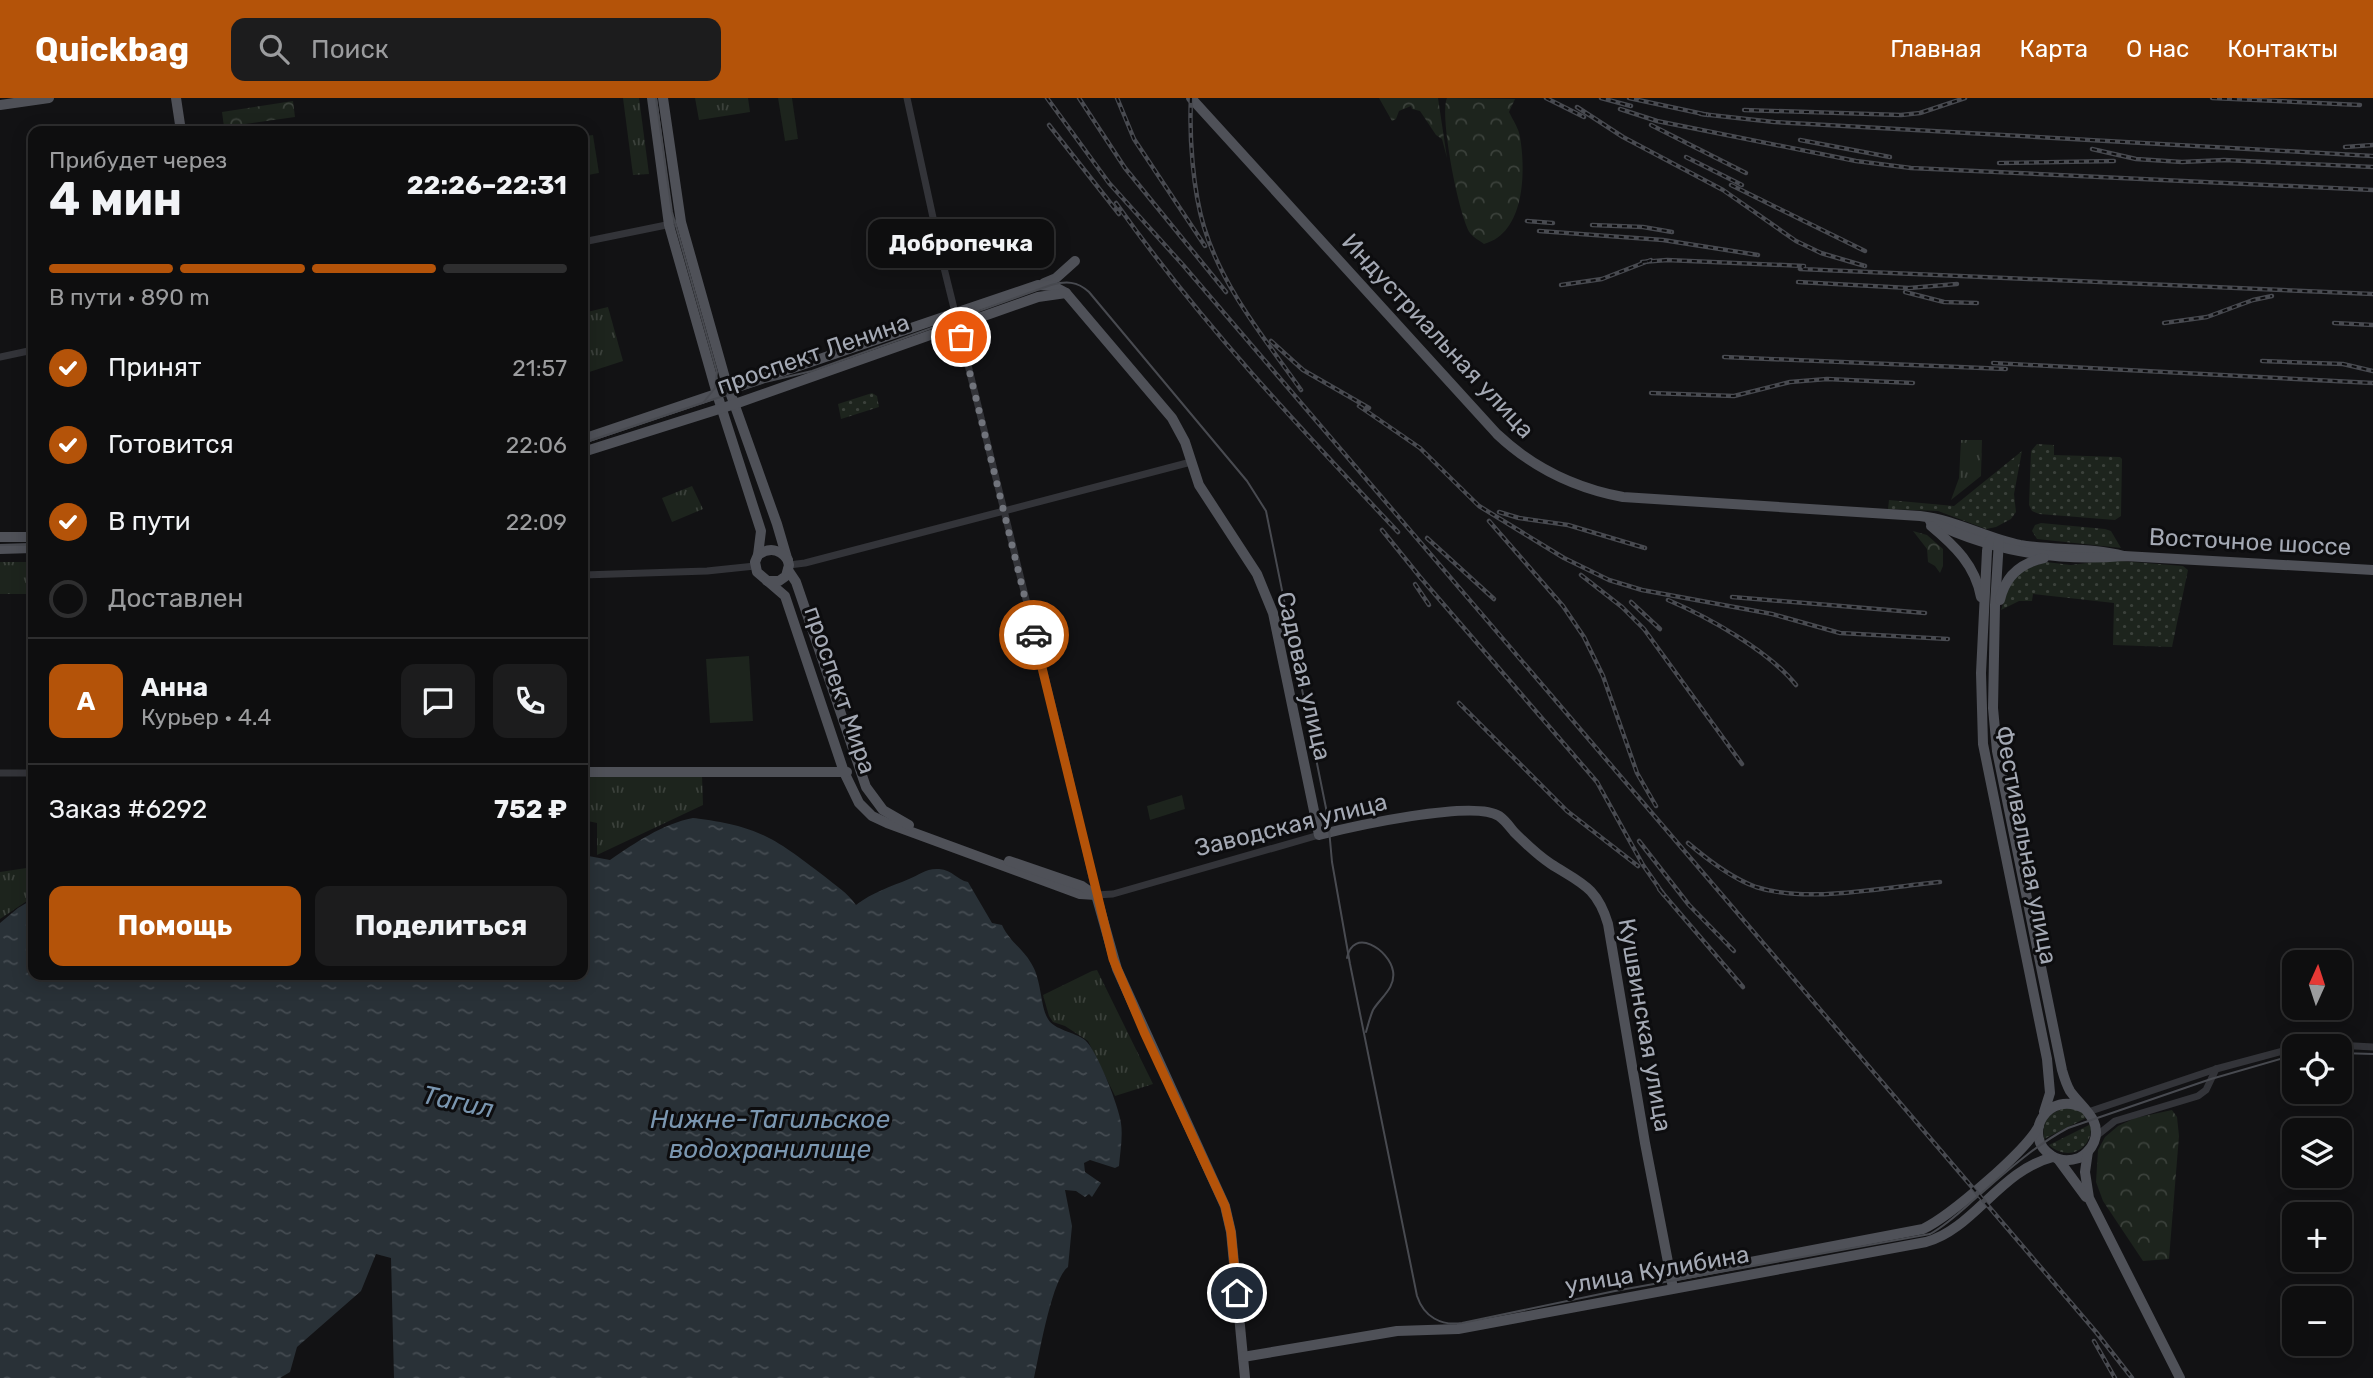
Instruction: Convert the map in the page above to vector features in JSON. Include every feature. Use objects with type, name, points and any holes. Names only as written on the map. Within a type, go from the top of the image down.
[{"type":"main road","points":[[0,105],[48,98]]},
{"type":"main road","points":[[176,98],[180,126]]},
{"type":"main road","points":[[652,98],[669,225],[717,394],[761,531],[755,566],[757,572],[767,581],[779,581],[786,576],[789,565],[785,555],[775,550],[758,555]]},
{"type":"main road","name":"проспект Мира","points":[[663,98],[681,222],[730,390],[863,779],[872,797],[883,810],[910,825],[1082,886],[1096,895]]},
{"type":"main road","name":"Индустриальная улица","points":[[1191,98],[1483,420],[1519,454],[1544,469],[1583,488],[1643,500],[1920,516],[1948,521],[1994,542]]},
{"type":"main road","name":"проспект Ленина","points":[[588,437],[1038,285],[1056,278],[1074,261]]},
{"type":"main road","points":[[1038,285],[1051,285],[1066,293]]},
{"type":"main road","name":"проспект Ленина","points":[[588,450],[735,404],[1044,295],[1066,293]]},
{"type":"main road","name":"Садовая улица","points":[[1066,293],[1172,418],[1185,442],[1199,485],[1257,574],[1273,613],[1318,835]]},
{"type":"main road","points":[[1920,516],[1971,566],[1979,587],[1984,619]]},
{"type":"main road","points":[[0,537],[28,537]]},
{"type":"main road","name":"Восточное шоссе","points":[[1994,542],[2103,550],[2124,556]]},
{"type":"main road","name":"Восточное шоссе","points":[[1994,542],[2026,554],[2102,558],[2124,556],[2373,570]]},
{"type":"main road","name":"Фестивальная улица","points":[[1994,542],[1996,614],[1993,708],[1997,751],[2062,1070],[2071,1091],[2086,1110]]},
{"type":"main road","name":"Фестивальная улица","points":[[1994,542],[1984,619],[1981,708],[1983,744],[2050,1083],[2050,1096],[2041,1121]]},
{"type":"main road","points":[[0,549],[28,548]]},
{"type":"main road","points":[[1996,614],[2002,590],[2012,574],[2031,562],[2058,556]]},
{"type":"main road","name":"проспект Мира","points":[[767,581],[783,593],[787,600],[844,772],[859,803],[872,816]]},
{"type":"main road","points":[[1981,708],[1993,708]]},
{"type":"main road","points":[[588,772],[844,772],[854,773],[863,779]]},
{"type":"main road","points":[[1997,811],[2008,809]]},
{"type":"main road","name":"Заводская улица","points":[[1318,835],[1468,810],[1498,815]]},
{"type":"main road","name":"Кушвинская улица","points":[[1498,815],[1530,849],[1587,885],[1604,912],[1673,1288]]},
{"type":"main road","name":"Заводская улица","points":[[872,816],[1080,894],[1096,895]]},
{"type":"main road","points":[[1096,895],[1112,957],[1225,1206],[1231,1232],[1245,1378]]},
{"type":"main road","points":[[2096,1212],[2056,1158],[2041,1144],[2041,1121],[2050,1108],[2061,1103],[2071,1103],[2086,1110],[2094,1122],[2095,1137],[2088,1152],[2085,1181],[2089,1198],[2180,1378]]},
{"type":"main road","name":"улица Кулибина","points":[[1671,1277],[1923,1229],[1940,1219],[2021,1150],[2041,1121]]},
{"type":"main road","points":[[2056,1158],[2074,1159],[2088,1152]]},
{"type":"main road","name":"улица Кулибина","points":[[1243,1357],[1397,1331],[1458,1329],[1935,1240],[2026,1167],[2056,1158]]},
{"type":"street","points":[[907,98],[955,314],[1064,753],[1096,895]]},
{"type":"street","points":[[588,241],[681,222]]},
{"type":"street","points":[[0,357],[28,351]]},
{"type":"street","points":[[789,565],[1191,462]]},
{"type":"street","points":[[588,575],[755,566]]},
{"type":"street","points":[[0,773],[28,773]]},
{"type":"street","name":"Заводская улица","points":[[1096,895],[1113,894],[1318,835]]},
{"type":"street","points":[[2352,1046],[2373,1047]]},
{"type":"street","points":[[2086,1110],[2282,1051]]},
{"type":"street","points":[[2095,1137],[2115,1121],[2198,1096],[2207,1090],[2216,1069]]},
{"type":"green space","points":[[623,98],[639,98],[649,174],[633,175]]},
{"type":"green space","points":[[695,98],[748,98],[750,112],[699,120]]},
{"type":"green space","points":[[778,98],[792,98],[798,139],[785,141]]},
{"type":"green space","points":[[1379,98],[1438,98],[1447,158],[1442,139],[1436,135],[1420,111],[1412,109],[1411,106],[1399,111],[1396,119],[1392,121]]},
{"type":"green space","points":[[1447,98],[1515,99],[1509,112],[1520,137],[1522,151],[1520,200],[1508,228],[1498,238],[1484,244],[1470,233],[1461,208],[1448,144],[1445,108]]},
{"type":"green space","points":[[293,101],[295,117],[224,126],[222,112]]},
{"type":"green space","points":[[593,135],[599,173],[588,175],[588,136]]},
{"type":"green space","points":[[608,307],[623,361],[588,372],[588,312]]},
{"type":"green space","points":[[872,393],[877,396],[879,407],[841,419],[838,404]]},
{"type":"green space","points":[[1961,440],[1982,440],[1981,476],[1951,500],[1959,478]]},
{"type":"green space","points":[[2037,444],[2054,445],[2054,455],[2120,457],[2121,516],[2115,520],[2039,514],[2032,511],[2029,505],[2031,451]]},
{"type":"green space","points":[[2022,451],[2014,494],[2016,512],[2011,519],[1996,527],[1986,529],[1938,511],[1888,509],[1889,500],[1954,506]]},
{"type":"green space","points":[[692,486],[703,509],[672,522],[662,498]]},
{"type":"green space","points":[[2041,523],[2105,529],[2111,531],[2121,548],[2037,539],[2032,531],[2035,525]]},
{"type":"green space","points":[[1913,531],[1927,535],[1943,549],[1943,566],[1940,573],[1928,562],[1927,549]]},
{"type":"green space","points":[[2109,560],[2183,566],[2188,570],[2172,647],[2113,645],[2114,603],[2033,594],[2032,601],[2019,601],[2001,610],[2011,581],[2025,569],[2046,562],[2071,565]]},
{"type":"green space","points":[[0,562],[28,562],[28,594],[0,594]]},
{"type":"green space","points":[[749,656],[753,721],[710,723],[706,659]]},
{"type":"green space","points":[[588,775],[702,775],[703,805],[597,855],[597,823],[588,821]]},
{"type":"green space","points":[[1182,795],[1185,809],[1150,820],[1147,806]]},
{"type":"green space","points":[[28,868],[28,900],[0,919],[0,872]]},
{"type":"green space","points":[[1097,970],[1153,1084],[1115,1096],[1088,1041],[1065,1026],[1053,1022],[1043,995]]},
{"type":"green space","points":[[2068,1107],[2088,1117],[2044,1139],[2044,1126],[2048,1117]]},
{"type":"green space","points":[[2172,1110],[2177,1117],[2179,1136],[2169,1259],[2143,1261],[2103,1201],[2096,1182],[2098,1150],[2105,1137],[2118,1126],[2135,1118]]},
{"type":"green space","points":[[2091,1124],[2088,1141],[2078,1151],[2064,1153],[2049,1145]]},
{"type":"water","name":"Нижне-Тагильское водохранилище","points":[[693,818],[715,821],[764,835],[806,863],[845,893],[856,905],[875,893],[930,870],[944,870],[968,882],[992,923],[1002,925],[1031,963],[1048,1019],[1055,1026],[1081,1037],[1090,1046],[1107,1079],[1121,1123],[1119,1166],[1115,1168],[1090,1160],[1084,1163],[1085,1172],[1101,1183],[1092,1197],[1089,1194],[1085,1197],[1076,1191],[1065,1190],[1072,1226],[1068,1267],[1062,1274],[1052,1301],[1034,1378],[394,1378],[391,1258],[376,1254],[361,1291],[297,1347],[290,1372],[280,1378],[0,1378],[0,923],[18,908],[28,902],[28,980],[588,980],[588,856],[610,860],[660,829]]},
{"type":"tram line","points":[[656,98],[672,212],[717,372],[715,388],[703,403]]},
{"type":"tram line","points":[[588,441],[765,382],[812,371],[1051,285],[1071,283],[1089,292],[1247,481],[1266,511],[1328,818],[1332,862],[1350,964],[1417,1296],[1424,1310],[1440,1321],[1462,1323],[1615,1291],[1930,1234],[1955,1217],[2032,1151],[2068,1128],[2211,1079],[2282,1058]]},
{"type":"tram line","points":[[0,545],[28,545]]},
{"type":"tram line","points":[[1347,958],[1356,944],[1371,945],[1385,955],[1393,971],[1392,983],[1373,1010],[1366,1032]]},
{"type":"tram line","points":[[2352,1053],[2373,1054]]},
{"type":"railway","points":[[1047,98],[1109,183],[1183,265],[2096,1332],[2132,1378]]},
{"type":"railway","points":[[1079,98],[1125,168],[1226,292]]},
{"type":"railway","points":[[1117,98],[1134,139],[1205,246]]},
{"type":"railway","points":[[1191,98],[1191,146],[1195,180],[1200,213],[1212,249],[1246,312],[1301,390]]},
{"type":"railway","points":[[1546,98],[1584,117]]},
{"type":"railway","points":[[1601,98],[1631,106]]},
{"type":"railway","points":[[1629,98],[1708,115]]},
{"type":"railway","points":[[1744,110],[1901,115],[1920,113],[1965,98]]},
{"type":"railway","points":[[2212,98],[2360,105]]},
{"type":"railway","points":[[1577,107],[1623,137],[1723,190],[1796,241],[1821,253],[1865,266]]},
{"type":"railway","points":[[1620,109],[1657,121],[1856,161],[1911,168],[2373,190]]},
{"type":"railway","points":[[1701,114],[1774,122],[2373,156]]},
{"type":"railway","points":[[1049,125],[1119,214]]},
{"type":"railway","points":[[1651,125],[1746,173]]},
{"type":"railway","points":[[1800,140],[1890,157]]},
{"type":"railway","points":[[2345,147],[2373,145]]},
{"type":"railway","points":[[2092,149],[2136,159],[2182,162],[2224,160],[2373,167]]},
{"type":"railway","points":[[1686,157],[1742,185]]},
{"type":"railway","points":[[1999,163],[2114,161]]},
{"type":"railway","points":[[1731,185],[1865,251]]},
{"type":"railway","points":[[1116,203],[1216,332],[1398,532]]},
{"type":"railway","points":[[1527,221],[1553,223]]},
{"type":"railway","points":[[1592,225],[1643,227],[1672,232]]},
{"type":"railway","points":[[1539,231],[1663,240],[1758,255]]},
{"type":"railway","points":[[1561,285],[1602,279],[1651,260]]},
{"type":"railway","points":[[1642,262],[1667,260],[1804,266],[1800,269],[2373,294]]},
{"type":"railway","points":[[1798,282],[1909,288],[1957,284]]},
{"type":"railway","points":[[1905,292],[1944,302],[1977,303]]},
{"type":"railway","points":[[2164,323],[2207,317],[2272,296]]},
{"type":"railway","points":[[2334,323],[2373,325]]},
{"type":"railway","points":[[1271,341],[1303,370],[1369,408]]},
{"type":"railway","points":[[1724,357],[2006,369]]},
{"type":"railway","points":[[2262,361],[2343,364],[2373,371]]},
{"type":"railway","points":[[1993,363],[2373,383]]},
{"type":"railway","points":[[1651,393],[1734,396],[1790,382],[1827,379],[1913,383]]},
{"type":"railway","points":[[1359,406],[1420,448],[1479,506],[1564,558],[1609,580],[1642,590],[1772,614],[1840,633],[1948,639]]},
{"type":"railway","points":[[1499,512],[1519,518],[1568,525],[1645,548]]},
{"type":"railway","points":[[1489,521],[1563,606],[1584,637],[1603,676],[1637,773],[1656,806]]},
{"type":"railway","points":[[1382,530],[1597,782],[1643,865],[1664,895]]},
{"type":"railway","points":[[1427,538],[1494,599]]},
{"type":"railway","points":[[1581,575],[1622,607],[1644,629],[1742,764]]},
{"type":"railway","points":[[1415,584],[1429,605]]},
{"type":"railway","points":[[1732,597],[1925,613]]},
{"type":"railway","points":[[1668,600],[1737,636],[1770,660],[1796,685]]},
{"type":"railway","points":[[1631,602],[1660,629]]},
{"type":"railway","points":[[1459,703],[1567,811],[1638,866]]},
{"type":"railway","points":[[1639,841],[1689,905],[1734,951]]},
{"type":"railway","points":[[1688,843],[1738,879],[1777,892],[1847,893],[1940,882]]},
{"type":"railway","points":[[1659,889],[1743,987]]},
{"type":"railway","points":[[2094,1341],[2115,1378]]},
{"type":"way so far","points":[[961,337],[1034,635]]},
{"type":"place","name":"Добропечка","points":[[961,337]]},
{"type":"route","points":[[1034,635],[1112,957],[1225,1206],[1231,1232],[1237,1293]]},
{"type":"water label","name":"Тагил","points":[[458,1102]]}]
